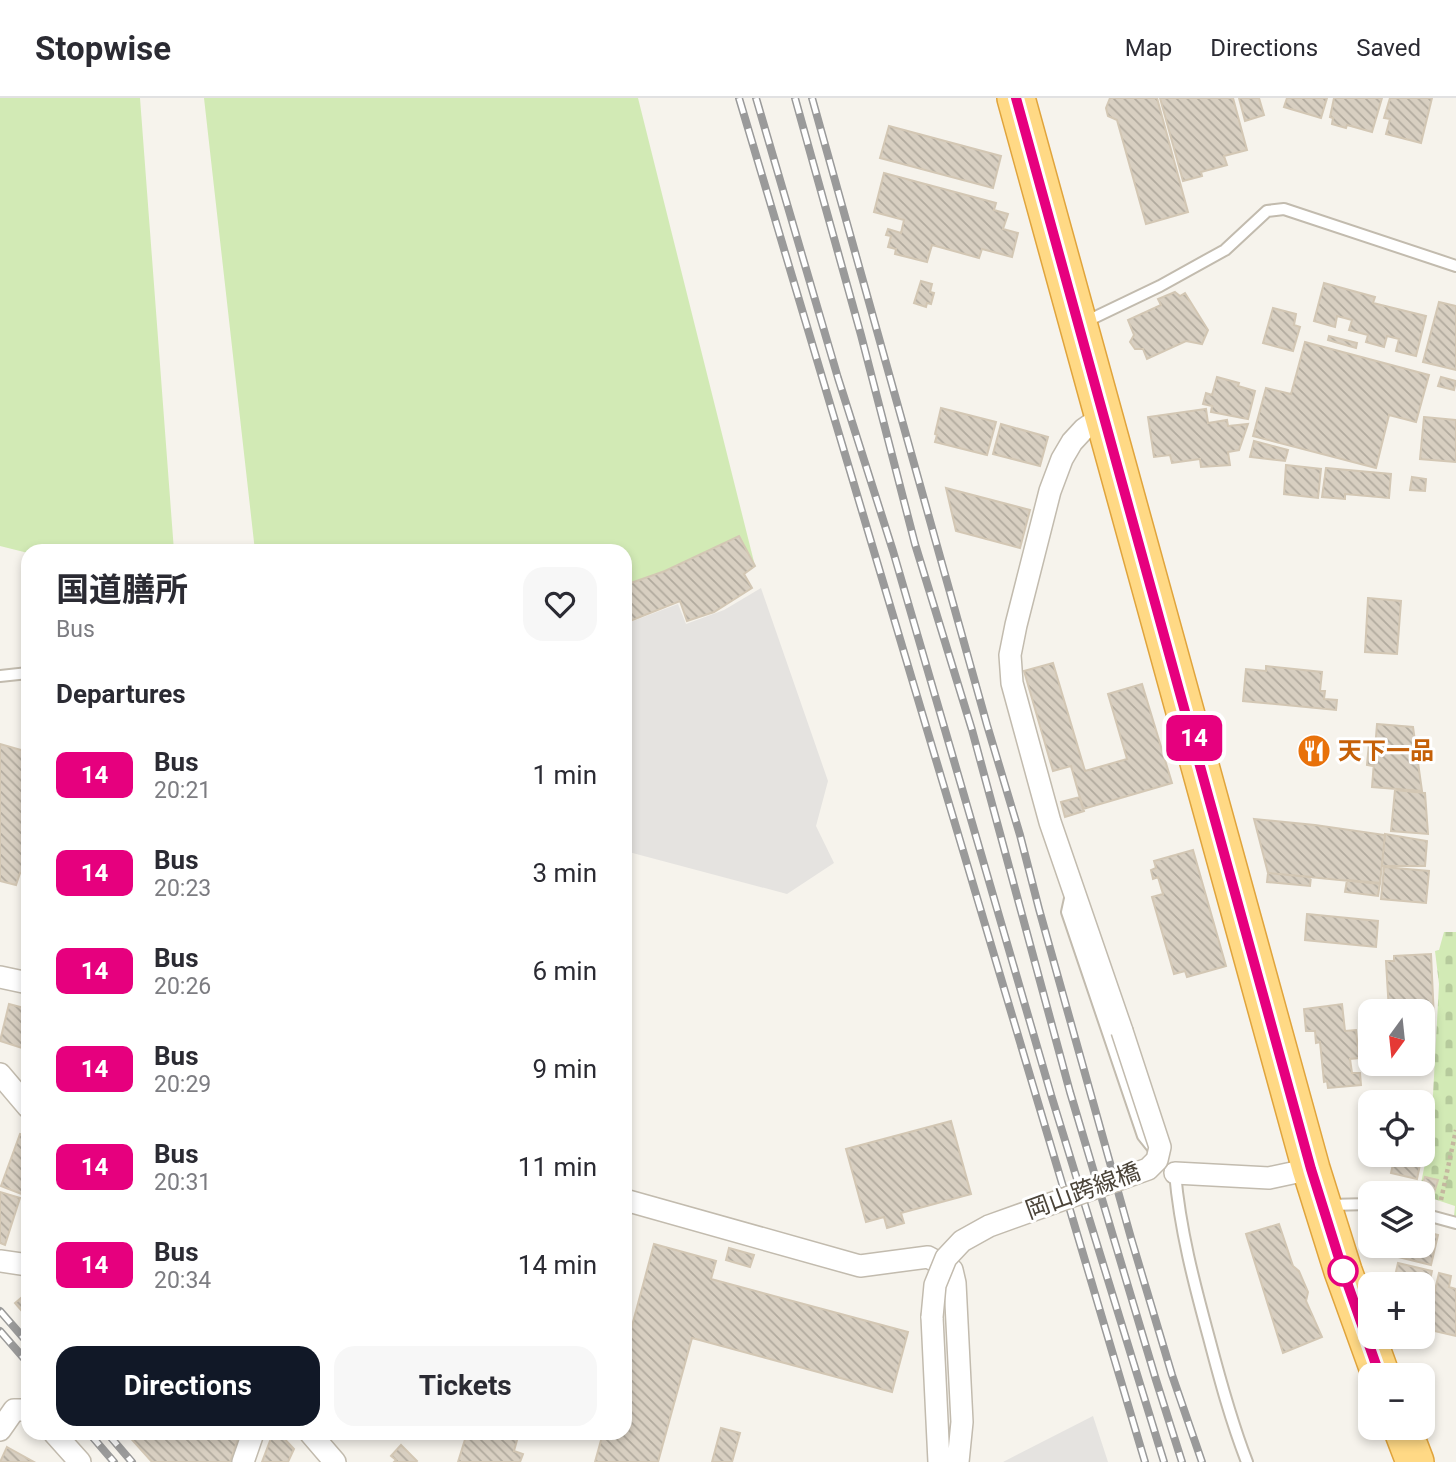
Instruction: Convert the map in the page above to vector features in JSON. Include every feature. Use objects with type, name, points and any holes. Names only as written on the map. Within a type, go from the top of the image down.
[{"type":"highway","points":[[1016,98],[1311,1169],[1343,1271],[1376,1363]]},
{"type":"highway","points":[[1407,1440],[1415,1462]]},
{"type":"street","points":[[1072,884],[1050,821],[1012,683],[1010,655],[1050,491],[1062,460],[1072,442],[1104,415]]},
{"type":"street","name":"岡山跨線橋","points":[[939,1462],[932,1317],[935,1285],[946,1258],[962,1241],[989,1226],[1148,1169],[1157,1160],[1160,1146],[1072,884]]},
{"type":"street","points":[[0,977],[21,982]]},
{"type":"street","points":[[0,1074],[21,1099]]},
{"type":"street","points":[[1175,1173],[1269,1178],[1311,1169]]},
{"type":"street","points":[[632,1202],[860,1266],[928,1256],[952,1270],[955,1283],[962,1422],[958,1462]]},
{"type":"street","points":[[0,1261],[21,1264]]},
{"type":"street","points":[[0,1430],[14,1410],[21,1410]]},
{"type":"street","points":[[60,1440],[80,1462]]},
{"type":"street","points":[[243,1462],[251,1440]]},
{"type":"street","points":[[316,1440],[335,1462]]},
{"type":"lane","points":[[1079,325],[1160,286],[1225,250],[1267,211],[1284,209],[1456,266]]},
{"type":"lane","points":[[0,676],[21,674]]},
{"type":"lane","points":[[1072,884],[1067,912],[1143,1136],[1175,1173],[1178,1216],[1202,1313],[1233,1427],[1247,1462]]},
{"type":"lane","points":[[1323,1205],[1358,1204]]},
{"type":"lane","points":[[1437,1218],[1456,1223]]},
{"type":"path","points":[[1437,1218],[1456,1130]]},
{"type":"green space","points":[[0,98],[140,98],[173,544],[21,544],[21,551],[0,546]]},
{"type":"green space","points":[[204,98],[638,98],[755,566],[744,574],[752,588],[714,612],[687,621],[680,601],[632,620],[632,544],[254,544]]},
{"type":"green space","points":[[1444,932],[1456,932],[1456,1217],[1455,1206],[1435,1199],[1435,1181],[1422,1181],[1424,1167],[1435,1167],[1433,1090],[1439,984],[1435,951],[1439,950]]},
{"type":"shaded area","points":[[761,588],[828,781],[816,826],[834,863],[787,894],[632,853],[632,621],[678,604],[686,624],[724,610]]},
{"type":"shaded area","points":[[1093,1416],[1108,1462],[1003,1462]]},
{"type":"building","points":[[1110,98],[1157,98],[1188,212],[1146,224],[1117,120],[1108,116],[1106,108]]},
{"type":"building","points":[[1160,98],[1233,98],[1247,150],[1224,156],[1227,165],[1201,172],[1202,176],[1183,181]]},
{"type":"building","points":[[1239,98],[1259,98],[1264,115],[1245,121]]},
{"type":"building","points":[[1287,98],[1327,98],[1321,118],[1284,107]]},
{"type":"building","points":[[1334,98],[1382,98],[1372,132],[1332,124],[1333,118],[1330,117]]},
{"type":"building","points":[[1390,98],[1432,98],[1421,143],[1386,134],[1390,119],[1384,118]]},
{"type":"building","points":[[889,126],[1001,156],[993,188],[880,158]]},
{"type":"building","points":[[884,173],[996,203],[994,210],[1008,214],[1003,229],[1018,233],[1012,257],[982,249],[979,258],[932,245],[927,262],[895,254],[896,249],[888,247],[891,236],[886,235],[888,229],[901,233],[904,220],[874,212]]},
{"type":"building","points":[[921,281],[932,284],[930,292],[934,293],[931,304],[927,303],[926,307],[914,303]]},
{"type":"building","points":[[1324,283],[1375,297],[1373,303],[1426,316],[1416,356],[1396,351],[1399,339],[1387,336],[1384,347],[1366,342],[1368,335],[1349,330],[1352,320],[1337,316],[1335,327],[1314,321]]},
{"type":"building","points":[[1175,292],[1180,296],[1185,293],[1208,330],[1202,344],[1186,341],[1147,359],[1143,349],[1135,349],[1130,342],[1134,335],[1128,320],[1161,305],[1158,299]]},
{"type":"building","points":[[1439,302],[1456,306],[1456,370],[1423,362]]},
{"type":"building","points":[[1273,308],[1296,314],[1294,325],[1300,327],[1293,351],[1263,343]]},
{"type":"building","points":[[1329,336],[1357,343],[1356,348],[1328,340]]},
{"type":"building","points":[[1305,342],[1429,375],[1416,422],[1389,415],[1376,468],[1253,436],[1266,388],[1291,394]]},
{"type":"building","points":[[1217,377],[1255,391],[1248,419],[1211,412],[1212,406],[1203,404],[1206,393],[1212,395]]},
{"type":"building","points":[[1441,377],[1456,381],[1454,390],[1438,386]]},
{"type":"building","points":[[941,408],[996,422],[987,455],[935,442]]},
{"type":"building","points":[[1206,409],[1208,423],[1227,420],[1228,426],[1248,424],[1239,450],[1228,452],[1230,465],[1201,467],[1200,459],[1172,463],[1170,455],[1154,457],[1148,417]]},
{"type":"building","points":[[1424,417],[1456,420],[1456,462],[1420,459]]},
{"type":"building","points":[[1001,424],[1048,437],[1040,466],[993,454]]},
{"type":"building","points":[[1254,441],[1288,450],[1285,461],[1250,457]]},
{"type":"building","points":[[1286,465],[1321,469],[1318,498],[1284,494]]},
{"type":"building","points":[[1326,468],[1391,474],[1389,498],[1345,494],[1345,499],[1322,497]]},
{"type":"building","points":[[1412,477],[1426,479],[1425,491],[1410,490]]},
{"type":"building","points":[[946,488],[1030,510],[1020,548],[956,531]]},
{"type":"building","points":[[739,536],[755,566],[744,574],[752,588],[714,612],[687,621],[680,601],[632,620],[632,583],[665,571]]},
{"type":"building","points":[[1368,598],[1401,601],[1397,654],[1365,652]]},
{"type":"building","points":[[1053,663],[1085,771],[1127,759],[1108,694],[1142,684],[1172,783],[1083,809],[1071,766],[1053,771],[1024,671]]},
{"type":"building","points":[[1266,666],[1322,672],[1320,691],[1325,691],[1324,699],[1337,700],[1336,710],[1243,701],[1246,669],[1266,671]]},
{"type":"building","points":[[1377,724],[1413,727],[1422,791],[1372,787]]},
{"type":"building","points":[[1369,743],[1376,744],[1373,766],[1367,765]]},
{"type":"building","points":[[0,744],[21,750],[21,873],[16,885],[0,881]]},
{"type":"building","points":[[1395,790],[1425,793],[1428,834],[1391,831]]},
{"type":"building","points":[[1080,797],[1084,811],[1065,817],[1061,802]]},
{"type":"building","points":[[1254,819],[1385,835],[1380,884],[1268,873]]},
{"type":"building","points":[[1385,834],[1427,841],[1425,866],[1382,866]]},
{"type":"building","points":[[1193,850],[1226,966],[1187,977],[1185,971],[1174,974],[1152,897],[1163,894],[1158,877],[1153,879],[1151,870],[1156,868],[1154,861]]},
{"type":"building","points":[[1384,867],[1429,871],[1426,903],[1381,899]]},
{"type":"building","points":[[1268,873],[1311,877],[1310,886],[1267,882]]},
{"type":"building","points":[[1347,880],[1380,883],[1378,896],[1345,892]]},
{"type":"building","points":[[1307,914],[1378,921],[1376,947],[1305,940]]},
{"type":"building","points":[[1431,954],[1433,999],[1388,999],[1386,961],[1394,961],[1394,956]]},
{"type":"building","points":[[9,1004],[21,1007],[21,1048],[0,1041]]},
{"type":"building","points":[[1342,1004],[1345,1031],[1356,1030],[1358,1058],[1350,1059],[1352,1073],[1360,1076],[1361,1085],[1328,1088],[1327,1081],[1324,1082],[1320,1042],[1316,1043],[1315,1031],[1306,1031],[1304,1009]]},
{"type":"building","points":[[951,1121],[971,1194],[901,1213],[904,1223],[887,1228],[884,1217],[866,1222],[846,1149]]},
{"type":"building","points":[[20,1134],[21,1134],[21,1194],[1,1186]]},
{"type":"building","points":[[1392,1167],[1420,1167],[1417,1179],[1391,1173]]},
{"type":"building","points":[[1425,1177],[1438,1180],[1435,1190],[1435,1181],[1424,1181]]},
{"type":"building","points":[[0,1192],[20,1198],[5,1245],[0,1243]]},
{"type":"building","points":[[1279,1224],[1293,1266],[1299,1271],[1308,1292],[1306,1301],[1322,1337],[1283,1353],[1246,1234]]},
{"type":"building","points":[[654,1244],[716,1261],[711,1279],[908,1332],[892,1392],[692,1338],[658,1462],[595,1462],[601,1440],[632,1440],[632,1326]]},
{"type":"building","points":[[729,1248],[754,1255],[750,1267],[726,1260]]},
{"type":"building","points":[[1402,1258],[1433,1258],[1431,1265]]},
{"type":"building","points":[[1398,1263],[1432,1271],[1432,1272],[1396,1272]]},
{"type":"building","points":[[1439,1273],[1451,1276],[1449,1287],[1456,1289],[1456,1336],[1435,1331],[1435,1290]]},
{"type":"building","points":[[21,1298],[21,1310],[15,1303]]},
{"type":"building","points":[[721,1428],[740,1433],[732,1462],[712,1462]]},
{"type":"building","points":[[132,1440],[238,1440],[230,1462],[152,1462]]},
{"type":"building","points":[[270,1440],[286,1440],[294,1449],[288,1462],[262,1462]]},
{"type":"building","points":[[465,1440],[517,1440],[514,1451],[523,1454],[520,1462],[458,1462]]},
{"type":"building","points":[[401,1445],[416,1462],[394,1462],[396,1460],[391,1456]]},
{"type":"building","points":[[7,1447],[34,1462],[0,1462]]},
{"type":"railway","points":[[739,98],[1145,1462]]},
{"type":"railway","points":[[756,98],[838,378],[893,551],[1052,1098],[1164,1462]]},
{"type":"railway","points":[[795,98],[861,335],[915,544],[972,730],[1070,1092],[1182,1462]]},
{"type":"railway","points":[[812,98],[1131,1238],[1172,1375],[1202,1462]]},
{"type":"railway","points":[[0,1311],[21,1335]]},
{"type":"railway","points":[[0,1331],[21,1355]]},
{"type":"railway","points":[[95,1440],[114,1462]]},
{"type":"railway","points":[[113,1440],[132,1462]]},
{"type":"bus line","name":"14","points":[[1016,98],[1311,1169],[1375,1363]]},
{"type":"place","name":"天下一品","points":[[1314,751]]}]
